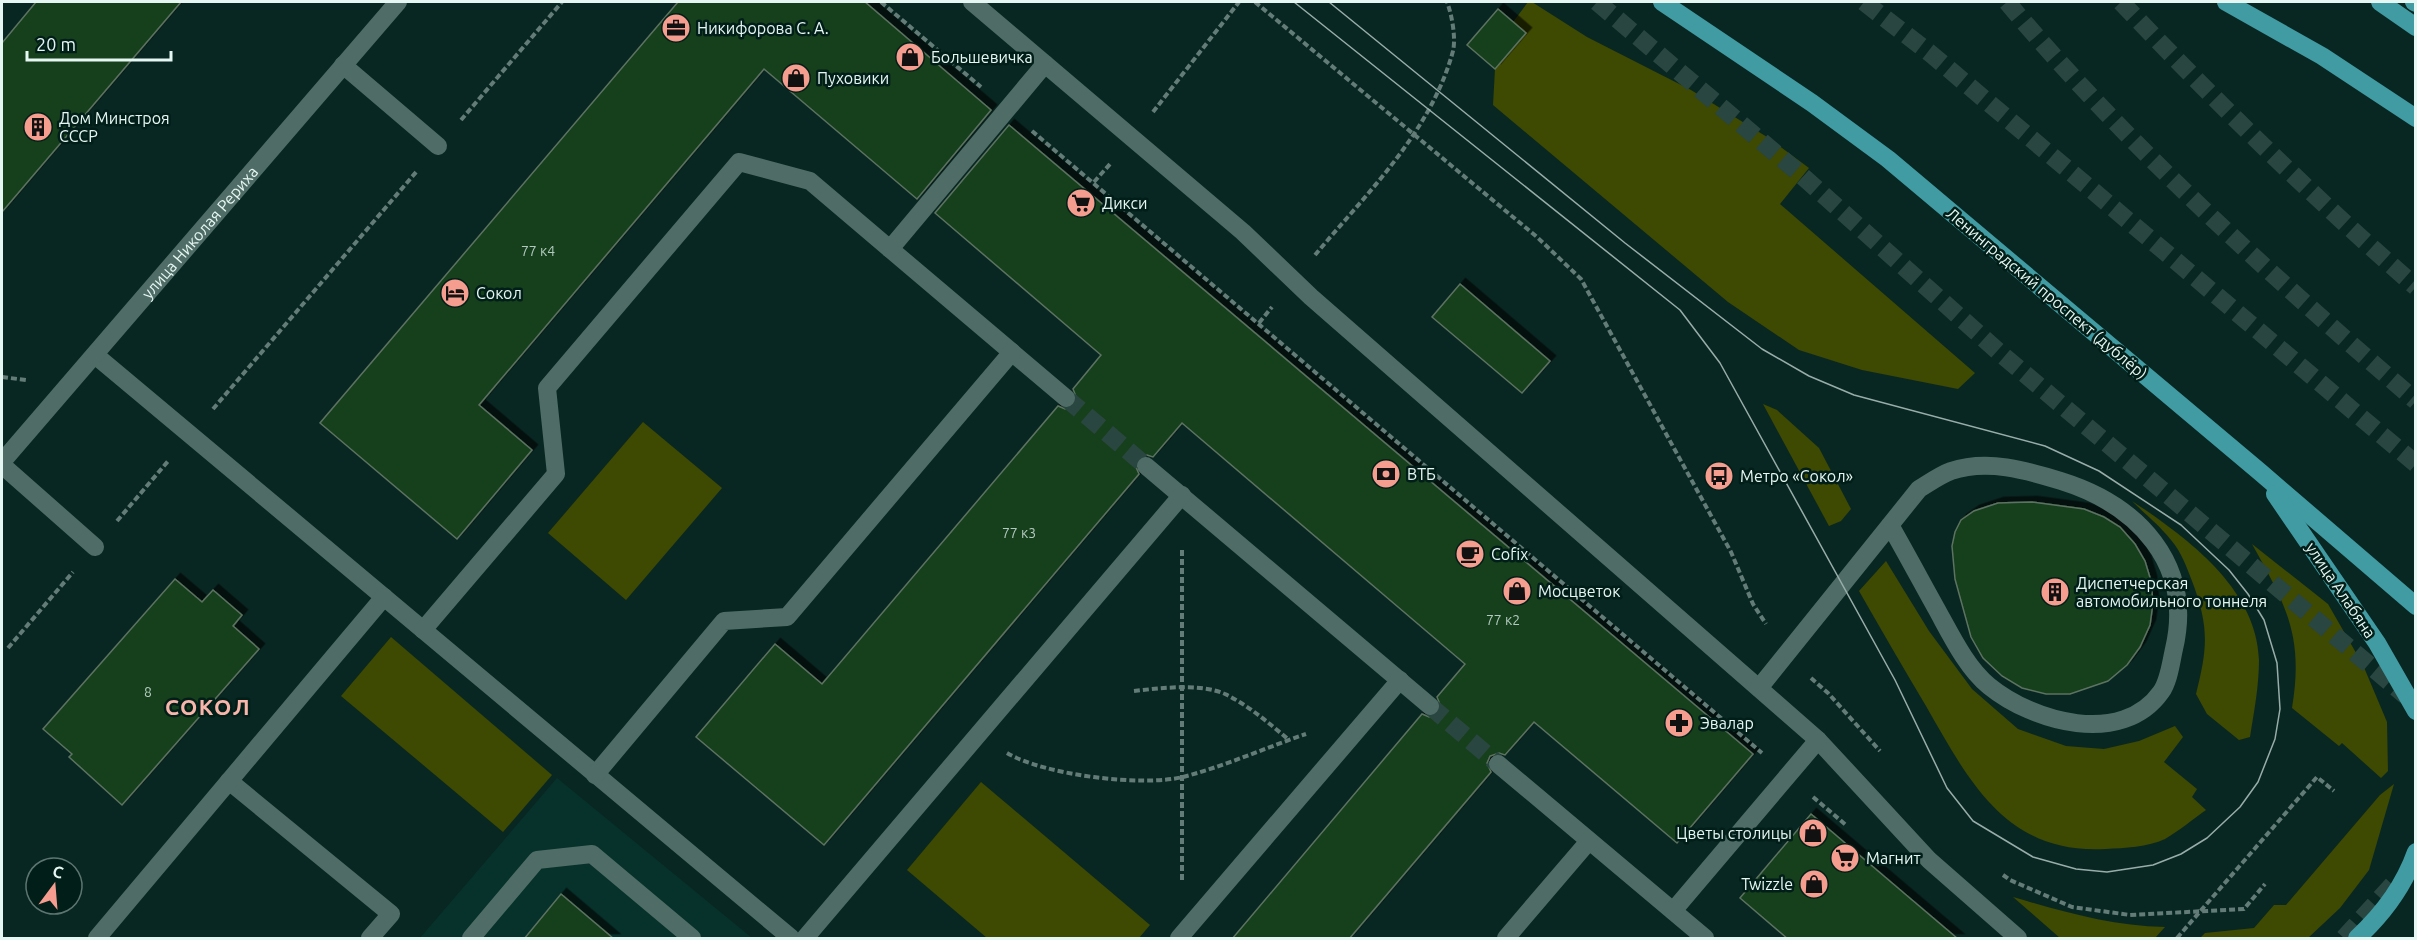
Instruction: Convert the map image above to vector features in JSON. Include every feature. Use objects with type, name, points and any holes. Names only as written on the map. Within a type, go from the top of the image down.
[{"type":"main road","name":"Ленинградский проспект (дублёр)","points":[[1662,2],[1888,159],[2260,472],[2415,606]]},
{"type":"main road","points":[[2226,2],[2322,56],[2415,118]]},
{"type":"main road","points":[[2380,2],[2415,27]]},
{"type":"main road","name":"улица Алабяна","points":[[2260,472],[2377,643],[2415,711]]},
{"type":"main road","points":[[2357,939],[2395,896],[2415,852]]},
{"type":"street","name":"улица Николая Рериха","points":[[2,463],[398,2]]},
{"type":"street","points":[[972,2],[1243,232],[1311,297],[1818,740],[1929,860],[2018,939]]},
{"type":"street","points":[[890,249],[1045,64]]},
{"type":"street","points":[[344,65],[438,146]]},
{"type":"street","points":[[423,630],[555,474],[548,388],[739,162],[810,181],[1066,398]]},
{"type":"street","points":[[595,775],[724,621],[787,617],[1012,352]]},
{"type":"street","points":[[95,355],[791,939]]},
{"type":"street","points":[[2,463],[95,547]]},
{"type":"street","points":[[1759,688],[1786,655],[1890,525],[1919,489],[1950,471],[1985,465],[2028,470],[2079,486],[2116,505],[2145,528],[2165,559],[2177,595],[2179,627],[2162,691],[2143,710],[2115,721],[2082,725],[2046,717],[2018,706],[1988,686],[1958,648],[1890,525]]},
{"type":"street","points":[[1146,466],[1430,706]]},
{"type":"street","points":[[805,939],[1182,495]]},
{"type":"street","points":[[97,939],[384,597]]},
{"type":"street","points":[[1180,937],[1400,680]]},
{"type":"street","points":[[1673,911],[1818,740]]},
{"type":"street","points":[[1498,764],[1705,939]]},
{"type":"street","points":[[229,781],[391,914],[370,939]]},
{"type":"street","points":[[1506,939],[1589,841]]},
{"type":"street","points":[[471,939],[537,860],[592,854],[692,939]]},
{"type":"path","points":[[8,648],[562,2]]},
{"type":"path","points":[[881,2],[1788,775]]},
{"type":"path","points":[[1094,182],[1132,138],[1239,2]]},
{"type":"path","points":[[1255,2],[1537,237],[1581,279],[1731,552],[1753,604],[1786,655],[1828,693],[1883,755]]},
{"type":"path","points":[[1259,323],[1415,134],[1435,97],[1454,49],[1451,12],[1447,2]]},
{"type":"path","points":[[2,377],[26,380]]},
{"type":"path","points":[[1180,937],[1182,495]]},
{"type":"path","points":[[1134,691],[1181,686],[1224,693],[1264,719],[1289,740]]},
{"type":"path","points":[[977,736],[1018,759],[1068,773],[1134,780],[1182,777],[1311,732]]},
{"type":"path","points":[[2176,939],[2317,777],[2334,791]]},
{"type":"path","points":[[2001,873],[2010,880],[2072,907],[2130,915],[2244,909],[2265,884]]},
{"type":"shaded area","points":[[557,778],[752,938],[420,938]]},
{"type":"green space","points":[[1528,2],[1532,2],[1587,37],[1691,90],[1767,137],[1809,168],[1780,204],[1975,373],[1958,389],[1862,370],[1799,350],[1728,302],[1493,105],[1495,69],[1526,33],[1513,22]]},
{"type":"green space","points":[[1763,404],[1777,410],[1819,448],[1851,509],[1841,521],[1829,526]]},
{"type":"green space","points":[[643,422],[722,488],[626,600],[548,533]]},
{"type":"green space","points":[[2132,501],[2174,531],[2215,567],[2246,610],[2255,634],[2259,660],[2250,737],[2239,740],[2207,714],[2196,694],[2203,663],[2205,637],[2198,597],[2175,544]]},
{"type":"green space","points":[[2252,544],[2328,604],[2363,665],[2387,722],[2388,771],[2381,778],[2342,743],[2339,746],[2292,708],[2296,661],[2294,641],[2283,604]]},
{"type":"green space","points":[[1886,561],[1929,631],[1972,689],[2018,729],[2066,746],[2104,749],[2139,741],[2175,726],[2183,737],[2164,762],[2197,789],[2192,797],[2206,810],[2165,839],[2128,848],[2071,848],[2042,840],[2016,826],[1975,786],[1958,761],[1859,591]]},
{"type":"green space","points":[[391,637],[552,775],[503,832],[341,696]]},
{"type":"green space","points":[[981,782],[1150,925],[1139,938],[987,938],[907,870]]},
{"type":"green space","points":[[2394,784],[2369,870],[2340,908],[2308,938],[2200,938],[2205,933],[2254,928],[2274,905],[2286,905],[2380,795]]},
{"type":"green space","points":[[2013,897],[2107,921],[2165,927],[2155,938],[2060,938]]},
{"type":"building","name":"Дом Минстроя СССР","points":[[36,2],[181,2],[2,212],[2,43]]},
{"type":"building","points":[[678,2],[865,2],[991,110],[917,199],[764,69],[479,405],[532,450],[457,539],[320,423]]},
{"type":"building","points":[[1498,9],[1526,33],[1495,69],[1467,45]]},
{"type":"building","points":[[1009,125],[1753,754],[1677,843],[1534,722],[1505,755],[1499,753],[1490,756],[1487,763],[1491,772],[1349,939],[1232,939],[1422,714],[1429,717],[1438,714],[1441,707],[1437,697],[1465,664],[1182,423],[1153,457],[1147,455],[1138,458],[1135,465],[1139,474],[824,845],[696,737],[775,644],[822,684],[1058,406],[1065,409],[1074,406],[1077,399],[1073,389],[1101,355],[935,213]]},
{"type":"building","points":[[1460,284],[1550,361],[1522,393],[1432,317]]},
{"type":"building","name":"Диспетчерская автомобильного тоннеля","points":[[2032,502],[2084,509],[2120,527],[2135,544],[2145,561],[2151,581],[2153,603],[2150,625],[2140,647],[2127,665],[2108,681],[2070,694],[2046,694],[2022,688],[2002,676],[1983,658],[1971,637],[1955,579],[1952,546],[1961,520],[1974,511],[1998,503]]},
{"type":"building","points":[[175,579],[202,602],[213,590],[242,615],[233,626],[259,649],[122,805],[69,757],[72,754],[43,729]]},
{"type":"building","points":[[1811,814],[1958,939],[1788,939],[1740,898]]},
{"type":"building","points":[[561,894],[614,939],[524,939]]},
{"type":"tunnel","points":[[1597,2],[1800,174],[2000,353],[2406,696]]},
{"type":"tunnel","points":[[1864,2],[1931,54],[2416,464]]},
{"type":"tunnel","points":[[2007,2],[2102,108],[2203,209],[2416,401]]},
{"type":"tunnel","points":[[2121,2],[2265,148],[2416,287]]},
{"type":"tunnel","points":[[1066,398],[1146,466]]},
{"type":"tunnel","points":[[1430,706],[1498,764]]},
{"type":"tunnel","points":[[2344,938],[2398,879]]},
{"type":"tram line","points":[[1294,2],[1680,310],[1720,363],[1895,680],[1947,788],[1973,821],[2033,857],[2076,869],[2107,872],[2153,865],[2181,854],[2207,838],[2240,807],[2258,782],[2275,739],[2280,709],[2277,663],[2264,620],[2248,594],[2229,570],[2181,525],[2099,471],[2045,446],[1854,395],[1809,376],[1762,349],[1625,243],[1329,2]]},
{"type":"place","name":"Никифорова С. А.","points":[[676,28]]},
{"type":"place","name":"Большевичка","points":[[910,57]]},
{"type":"place","name":"Пуховики","points":[[796,78]]},
{"type":"place","name":"Дом Минстроя СССР","points":[[38,127]]},
{"type":"place","name":"Дикси","points":[[1081,203]]},
{"type":"place","name":"Сокол","points":[[455,293]]},
{"type":"place","name":"ВТБ","points":[[1386,474]]},
{"type":"place","name":"Метро «Сокол»","points":[[1719,476]]},
{"type":"place","name":"Cofix","points":[[1470,554]]},
{"type":"place","name":"Мосцветок","points":[[1517,591]]},
{"type":"place","name":"Диспетчерская автомобильного тоннеля","points":[[2055,592]]},
{"type":"place","name":"Эвалар","points":[[1679,723]]},
{"type":"place","name":"Цветы столицы","points":[[1813,833]]},
{"type":"place","name":"Магнит","points":[[1845,858]]},
{"type":"place","name":"Twizzle","points":[[1814,884]]},
{"type":"district","name":"СОКОЛ","points":[[208,707]]}]
